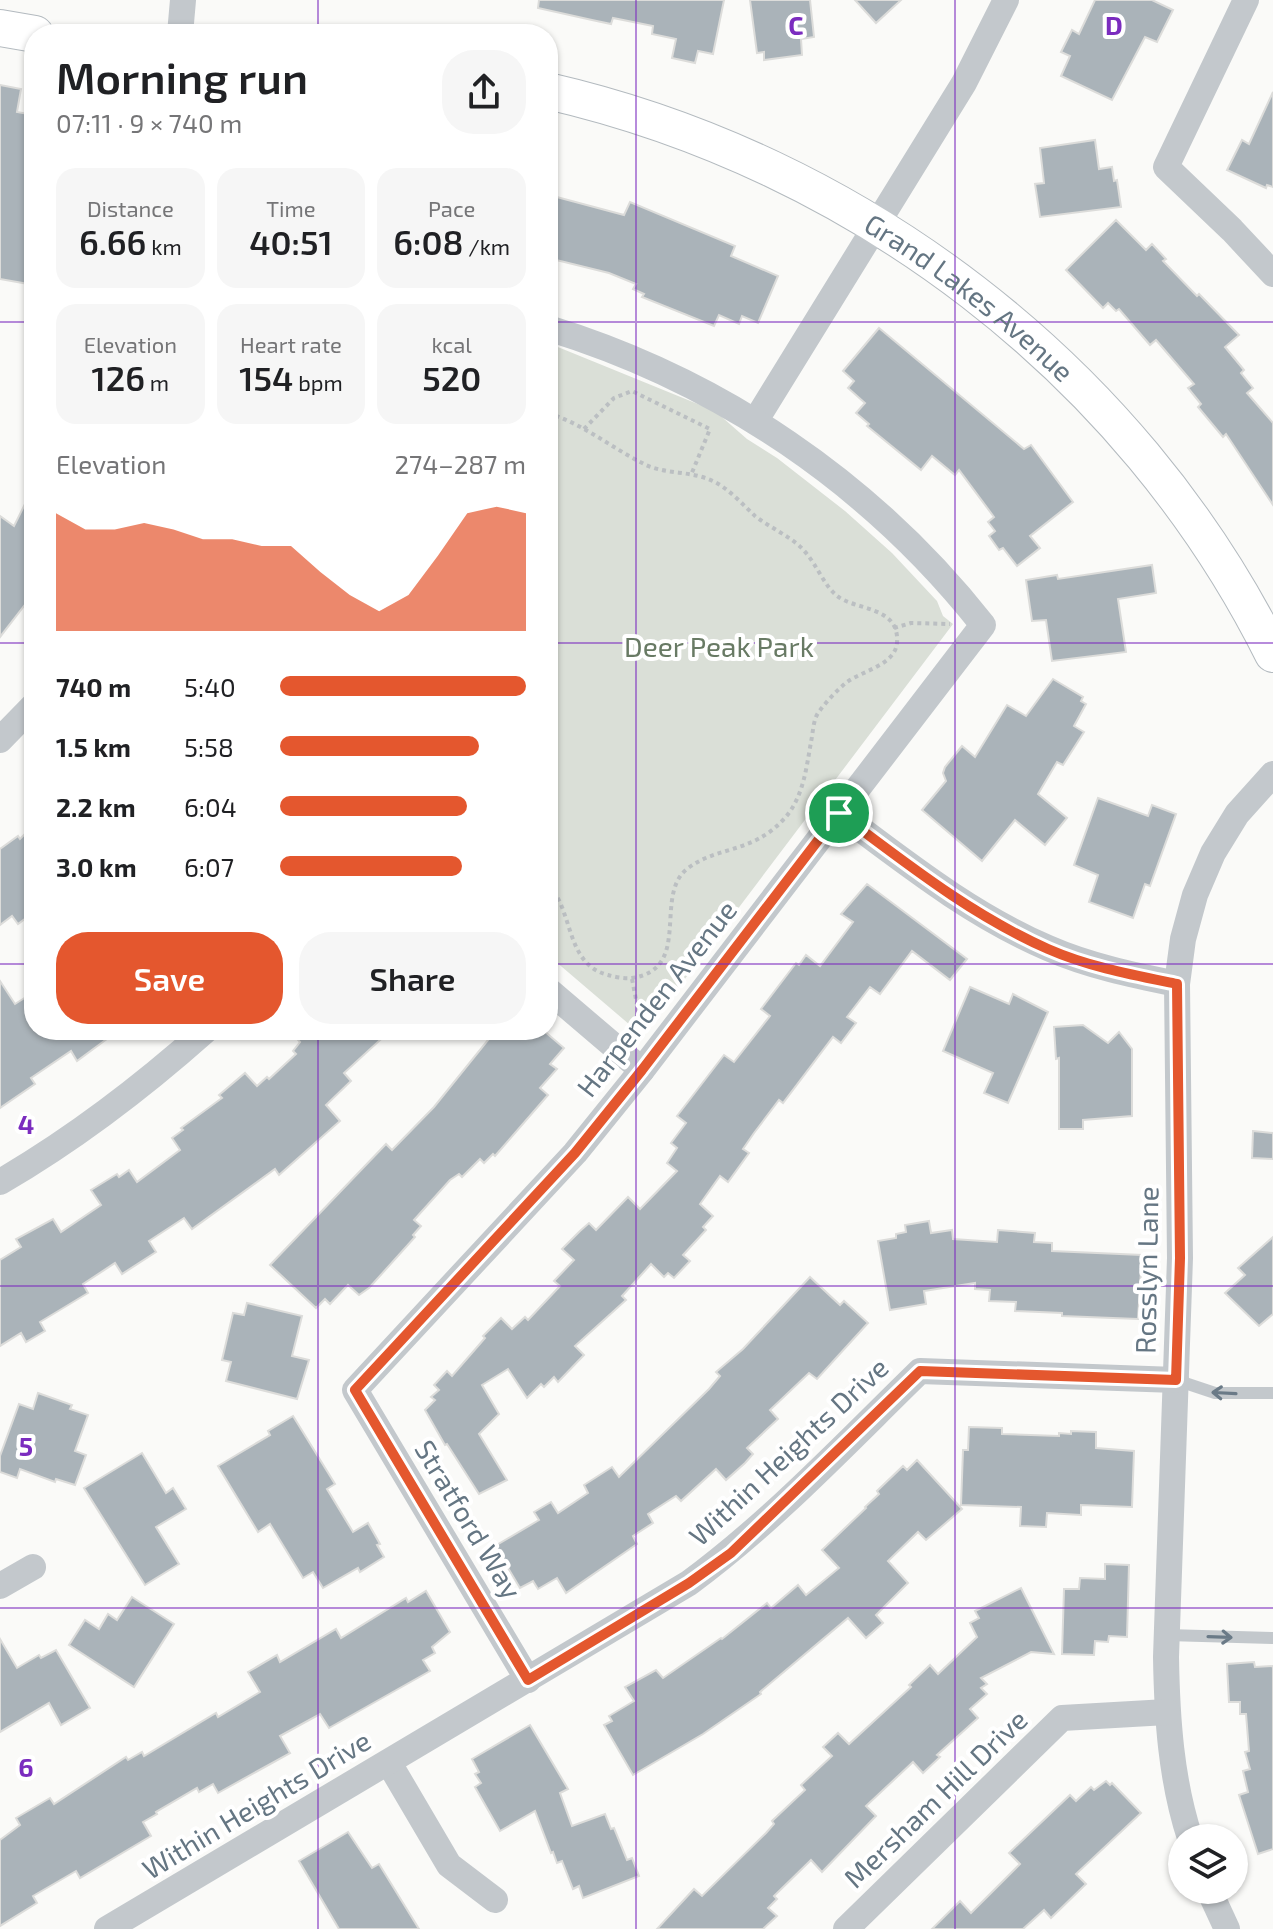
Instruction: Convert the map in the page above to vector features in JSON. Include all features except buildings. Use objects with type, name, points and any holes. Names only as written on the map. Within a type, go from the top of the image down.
[{"type":"street","points":[[181,24],[183,0]]},
{"type":"street","points":[[756,420],[964,83],[1006,0]]},
{"type":"street","points":[[1246,0],[1166,167],[1273,274]]},
{"type":"street","points":[[0,28],[24,32]]},
{"type":"street","name":"Grand Lakes Avenue","points":[[558,94],[654,121],[725,148],[794,180],[923,254],[970,288],[1029,336],[1135,445],[1182,505],[1224,567],[1273,654]]},
{"type":"street","points":[[558,331],[657,368],[756,420],[806,454],[865,500],[919,552],[983,625]]},
{"type":"street","name":"Harpenden Avenue","points":[[355,1390],[575,1153],[983,625]]},
{"type":"street","points":[[0,740],[24,715]]},
{"type":"street","name":"Rosslyn Lane","points":[[1187,1824],[1173,1768],[1167,1712],[1180,1258],[1177,984],[1187,924],[1195,895],[1213,853],[1237,814],[1273,774]]},
{"type":"street","points":[[839,813],[951,897],[1000,926],[1051,950],[1104,968],[1177,984]]},
{"type":"street","points":[[558,999],[642,1070]]},
{"type":"street","points":[[0,1182],[96,1119],[195,1040]]},
{"type":"street","name":"Within Heights Drive","points":[[107,1929],[689,1583],[731,1553],[920,1371],[1176,1380]]},
{"type":"street","name":"Stratford Way","points":[[355,1390],[528,1680]]},
{"type":"street","points":[[0,1586],[33,1567]]},
{"type":"street","name":"Mersham Hill Drive","points":[[846,1929],[1062,1718],[1167,1712]]},
{"type":"street","points":[[389,1763],[449,1865],[495,1900]]},
{"type":"street","points":[[1215,1904],[1227,1929]]},
{"type":"lane","points":[[1176,1380],[1215,1393],[1273,1393]]},
{"type":"lane","points":[[1167,1635],[1273,1638]]},
{"type":"path","points":[[584,429],[614,398],[632,391],[710,429],[691,475]]},
{"type":"path","points":[[558,417],[647,466],[710,479],[807,553],[837,597],[882,615],[894,628],[897,646],[893,655],[848,681],[816,717],[803,787],[785,819],[748,846],[702,860],[686,869],[678,879],[673,892],[667,949],[652,971],[632,978],[594,971],[568,931],[558,896]]},
{"type":"path","points":[[894,628],[911,623],[983,625]]},
{"type":"path","points":[[621,1053],[641,1025],[632,978]]},
{"type":"green space","name":"Deer Peak Park","points":[[558,347],[715,411],[747,439],[777,458],[845,511],[892,553],[937,601],[943,616],[953,624],[644,1033],[635,1025],[630,1025],[558,964]]},
{"type":"route","points":[[839,813],[951,897],[1000,926],[1051,950],[1104,968],[1177,984],[1180,1258],[1176,1380],[920,1371],[731,1553],[689,1583],[528,1680],[355,1390],[575,1153],[839,813]]}]
